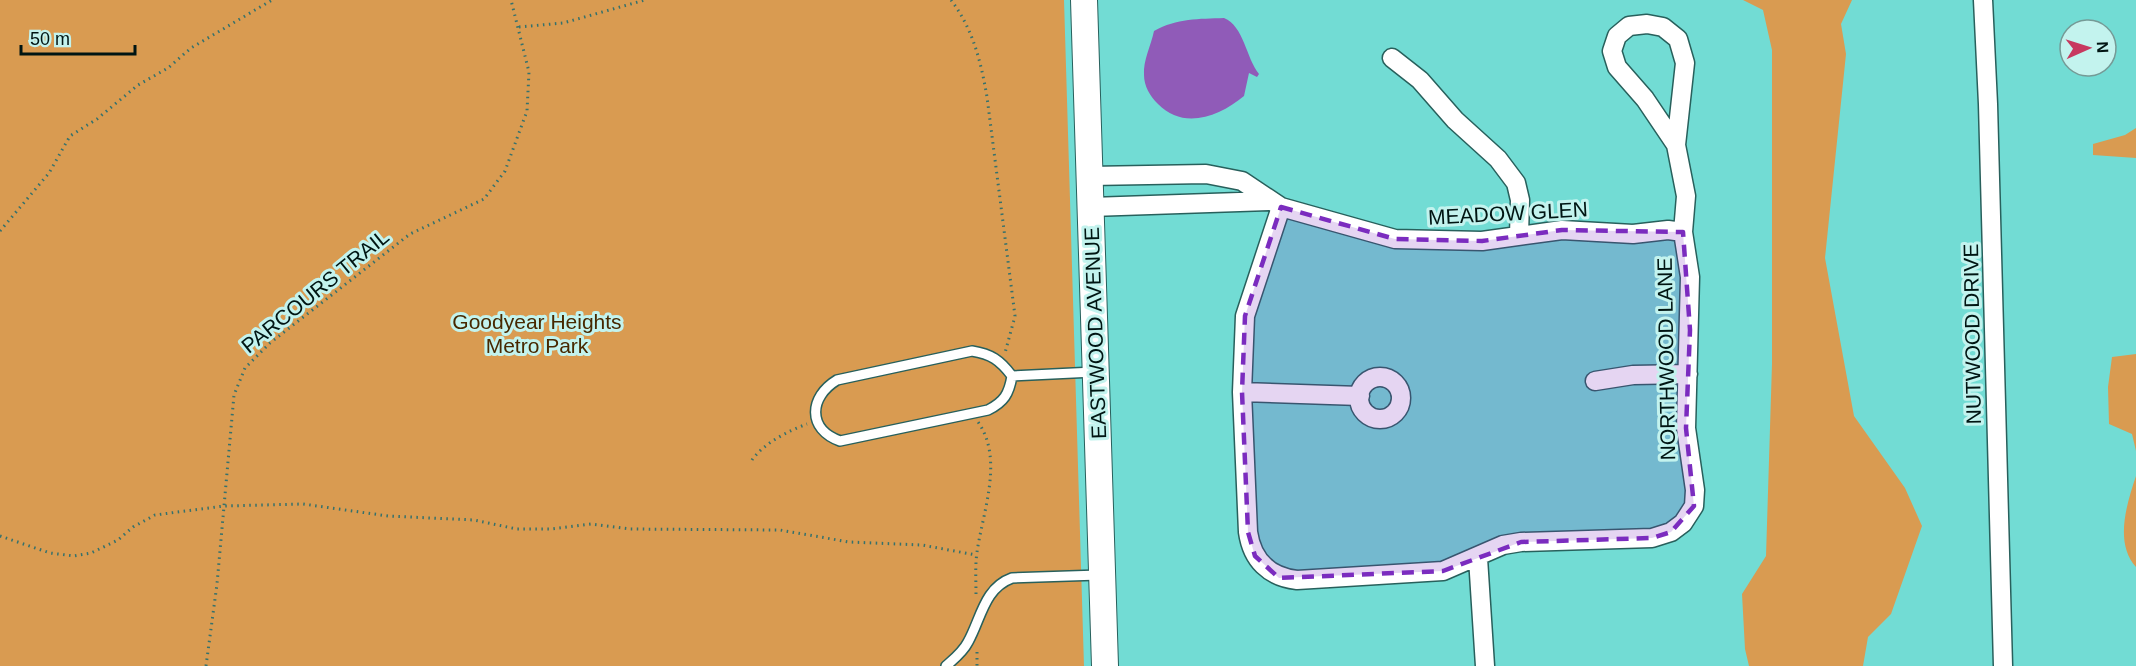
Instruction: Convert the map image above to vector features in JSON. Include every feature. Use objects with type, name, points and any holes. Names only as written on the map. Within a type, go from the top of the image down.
[{"type":"street","name":"EASTWOOD AVENUE","points":[[1084,0],[1105,666]]},
{"type":"street","name":"NUTWOOD DRIVE","points":[[1983,0],[1988,104],[2003,666]]},
{"type":"street","name":"NORTHWOOD LANE","points":[[1275,204],[1245,316],[1242,392],[1250,544],[1261,564],[1279,578],[1297,580],[1443,571],[1478,558],[1503,545],[1521,542],[1652,538],[1671,532],[1683,523],[1694,506],[1695,490],[1686,428],[1690,277],[1683,232],[1686,196],[1676,145],[1685,63],[1678,39],[1664,27],[1647,24],[1629,26],[1617,36],[1612,51],[1617,67],[1645,99],[1676,145]]},
{"type":"street","points":[[1392,58],[1420,80],[1455,120],[1498,159],[1516,183],[1520,200],[1520,235]]},
{"type":"street","points":[[1186,174],[1186,205]]},
{"type":"street","name":"MEADOW GLEN","points":[[1090,176],[1206,174],[1242,182],[1275,204]]},
{"type":"street","points":[[1148,175],[1149,206]]},
{"type":"street","name":"MEADOW GLEN","points":[[1091,207],[1275,204],[1395,239],[1482,241],[1562,230],[1633,234],[1668,230],[1683,232]]},
{"type":"street","points":[[1595,381],[1633,375],[1688,374]]},
{"type":"street","points":[[1242,392],[1360,396]]},
{"type":"street","points":[[1478,558],[1485,666]]},
{"type":"lane","points":[[972,351],[990,354],[1002,363],[1012,376],[1009,393],[1000,404],[972,413],[840,441],[828,437],[817,420],[817,400],[825,388],[837,380],[972,351]]},
{"type":"lane","points":[[1012,376],[1096,372]]},
{"type":"lane","points":[[946,666],[968,644],[992,591],[999,583],[1012,578],[1102,575]]},
{"type":"path","points":[[0,231],[49,173],[70,136],[98,119],[138,86],[168,68],[191,48],[272,0]]},
{"type":"path","name":"PARCOURS TRAIL","points":[[206,666],[234,395],[244,368],[270,343],[410,234],[484,200],[505,171],[526,111],[529,72],[511,0]]},
{"type":"path","points":[[519,27],[563,23],[645,0]]},
{"type":"path","points":[[951,0],[964,18],[973,40],[981,63],[987,97],[1015,316],[1002,363]]},
{"type":"path","points":[[972,413],[988,436],[990,453],[987,500],[976,555],[977,666]]},
{"type":"path","points":[[752,460],[757,453],[780,436],[817,420]]},
{"type":"path","points":[[0,536],[50,554],[82,555],[118,540],[133,527],[155,515],[224,506],[303,504],[388,516],[474,519],[518,529],[551,530],[591,524],[630,529],[780,530],[849,543],[922,545],[976,555]]},
{"type":"highlighted area","points":[[1281,207],[1395,239],[1482,241],[1562,230],[1683,232],[1690,330],[1686,428],[1694,506],[1671,532],[1652,538],[1521,542],[1443,571],[1346,577],[1279,578],[1255,556],[1248,532],[1242,392],[1245,316]]},
{"type":"green space","name":"Goodyear Heights Metro Park","points":[[0,0],[1064,0],[1084,666],[0,666]]},
{"type":"green space","points":[[1743,0],[1852,0],[1841,24],[1846,54],[1825,258],[1854,416],[1905,488],[1922,526],[1891,614],[1868,637],[1863,666],[1749,666],[1745,649],[1742,594],[1766,556],[1772,364],[1772,50],[1763,10]]},
{"type":"green space","points":[[2136,128],[2136,158],[2093,155],[2093,144],[2125,135]]},
{"type":"green space","points":[[2136,354],[2136,451],[2132,434],[2109,424],[2108,387],[2112,357]]},
{"type":"green space","points":[[2136,476],[2136,567],[2125,546],[2124,523]]},
{"type":"shaded area","points":[[1224,18],[1236,28],[1259,74],[1257,77],[1249,73],[1244,96],[1224,110],[1201,118],[1178,117],[1168,112],[1152,98],[1144,79],[1145,64],[1154,31],[1180,21]]}]
